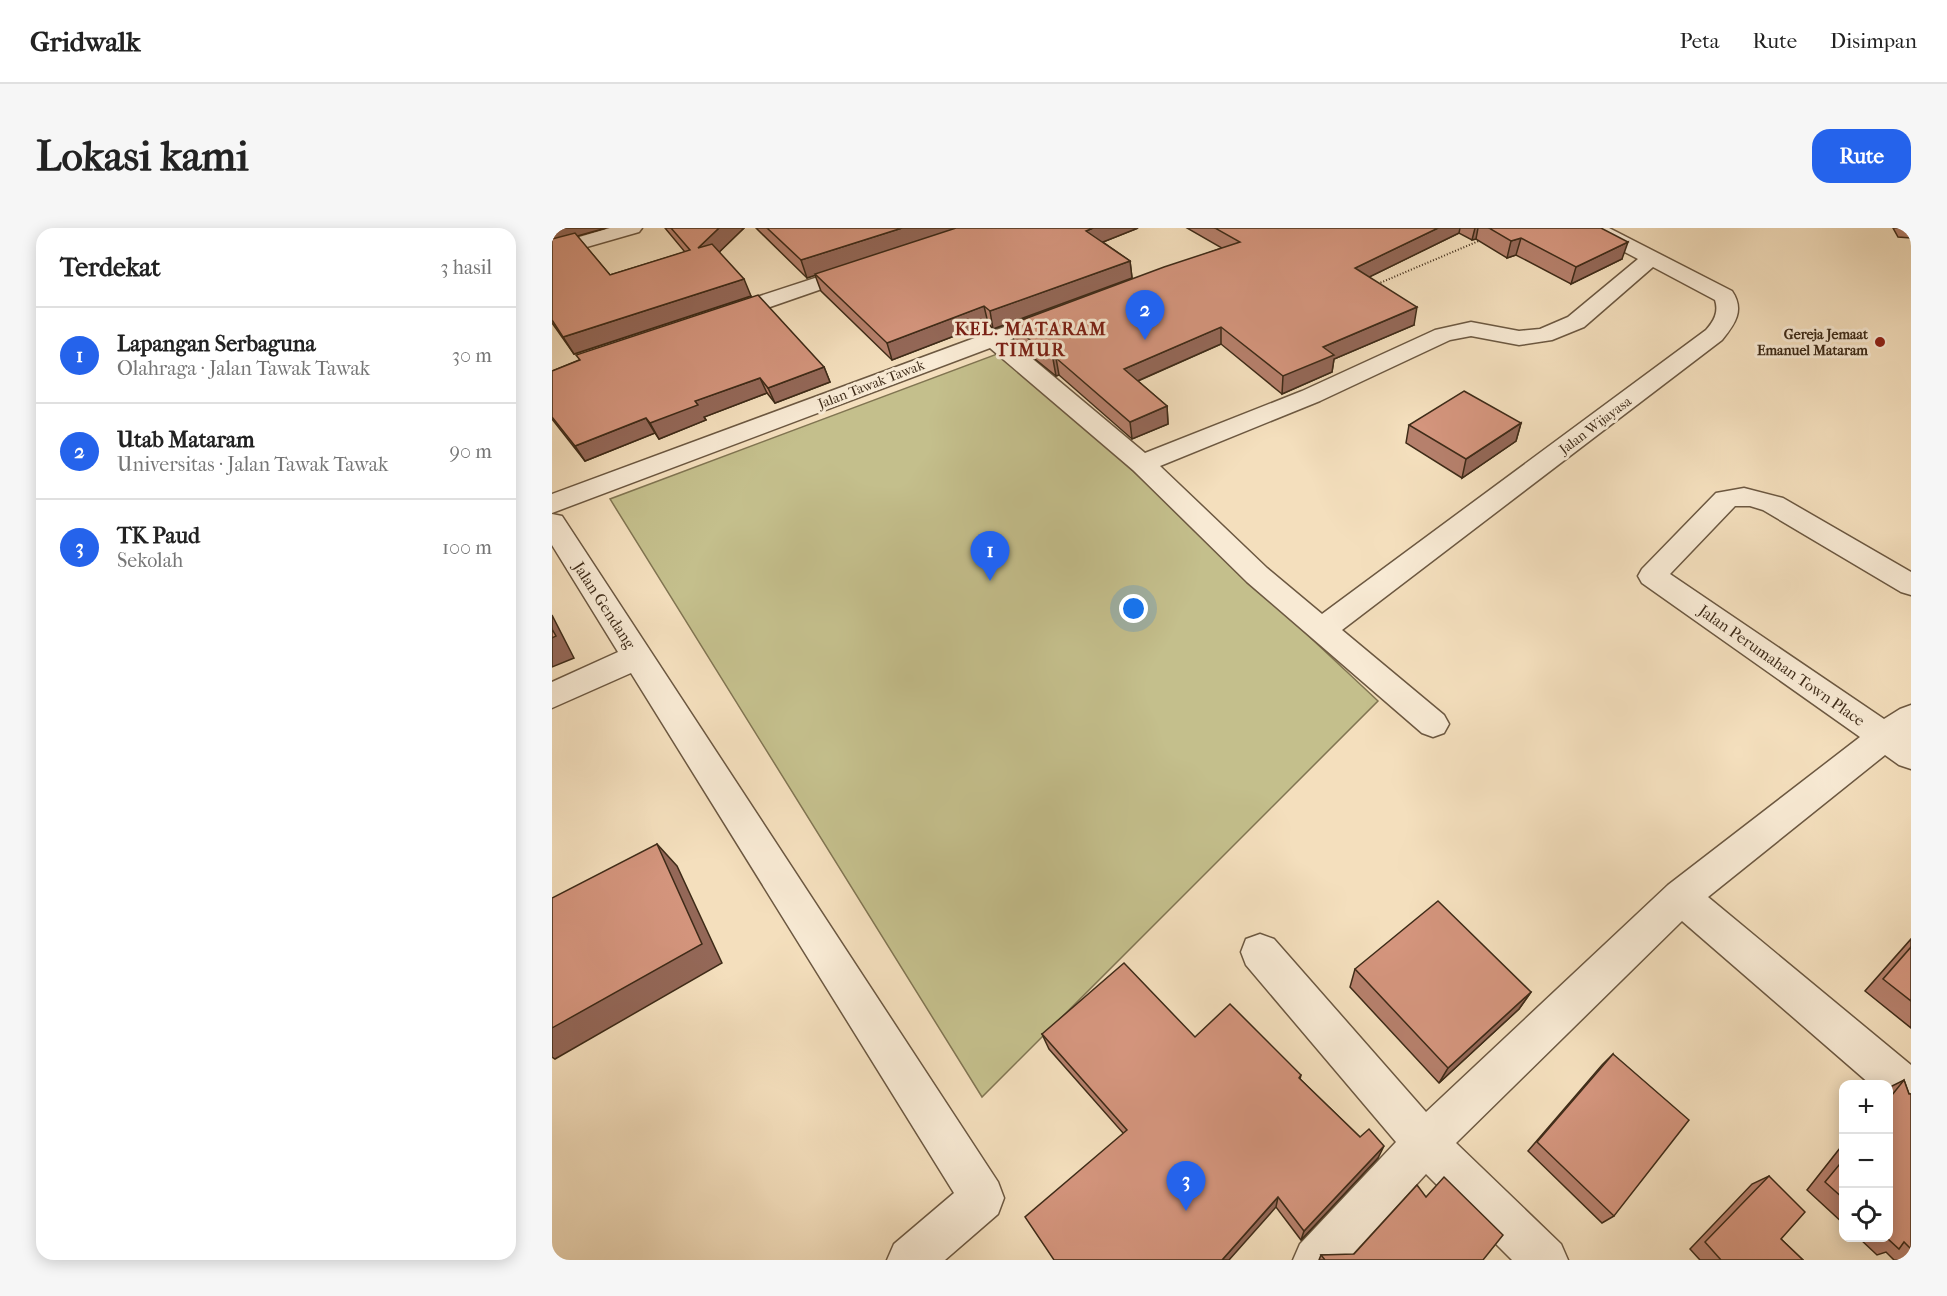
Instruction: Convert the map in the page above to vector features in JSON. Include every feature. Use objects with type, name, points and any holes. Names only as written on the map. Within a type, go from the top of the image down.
[{"type":"street","points":[[552,251],[632,228]]},
{"type":"street","name":"Jalan Wijayasa","points":[[1323,629],[1705,342],[1725,324],[1728,310],[1724,296],[1594,228]]},
{"type":"street","points":[[1142,464],[1311,396],[1443,335],[1471,329],[1519,339],[1544,335],[1576,322],[1652,258]]},
{"type":"street","points":[[707,320],[885,261]]},
{"type":"street","name":"Jalan Tawak Tawak","points":[[552,504],[1070,310]]},
{"type":"street","points":[[993,338],[1142,464],[1257,575],[1433,724]]},
{"type":"street","name":"Jalan Perumahan Town Place","points":[[1902,736],[1652,576],[1726,499],[1740,495],[1755,497],[1773,504],[1911,585]]},
{"type":"street","name":"Jalan Gendang","points":[[552,523],[638,656],[714,781],[982,1198],[910,1260]]},
{"type":"street","points":[[552,696],[638,656]]},
{"type":"street","points":[[1316,1260],[1425,1143],[1681,897],[1902,736]]},
{"type":"street","points":[[1681,897],[1905,1087]]},
{"type":"street","points":[[1260,952],[1425,1143],[1545,1260]]},
{"type":"path","points":[[1375,285],[1489,237]]},
{"type":"shaded area","points":[[1005,351],[1378,701],[982,1097],[610,499]]},
{"type":"building","points":[[671,228],[719,228],[698,248],[712,244],[744,279],[563,337],[552,320],[552,239],[575,233],[610,275],[690,250]]},
{"type":"building","points":[[767,228],[902,228],[801,260]]},
{"type":"building","points":[[956,228],[1093,228],[1086,231],[1130,261],[990,311],[984,306],[887,343],[815,274]]},
{"type":"building","points":[[1215,228],[1438,228],[1355,268],[1417,307],[1323,347],[1334,355],[1283,376],[1221,327],[1124,369],[1167,406],[1130,422],[1056,358],[1053,359],[1011,324],[1164,267],[1240,242]]},
{"type":"building","points":[[1489,228],[1601,228],[1628,242],[1576,267],[1521,238],[1511,241]]},
{"type":"building","points":[[758,295],[824,367],[768,388],[760,378],[695,401],[698,405],[650,423],[646,418],[575,446],[552,417],[552,371],[580,360],[576,355]]},
{"type":"building","points":[[1464,391],[1521,423],[1466,459],[1409,425]]},
{"type":"building","points":[[657,844],[702,944],[552,1028],[552,898]]},
{"type":"building","points":[[1438,901],[1531,992],[1448,1068],[1355,969]]},
{"type":"building","points":[[1911,947],[1911,1001],[1883,979]]},
{"type":"building","points":[[1124,963],[1195,1037],[1230,1004],[1301,1075],[1299,1078],[1360,1137],[1369,1129],[1384,1146],[1304,1231],[1278,1197],[1222,1260],[1054,1260],[1025,1217],[1127,1130],[1042,1034]]},
{"type":"building","points":[[1613,1054],[1689,1120],[1614,1216],[1537,1142]]},
{"type":"building","points":[[1904,1080],[1911,1094],[1911,1249],[1904,1242],[1899,1249],[1891,1242],[1893,1094]]},
{"type":"building","points":[[1839,1165],[1839,1195],[1825,1182]]},
{"type":"building","points":[[1769,1176],[1805,1212],[1781,1239],[1803,1260],[1721,1260],[1705,1242]]},
{"type":"building","points":[[1444,1177],[1503,1235],[1483,1260],[1325,1260],[1321,1255],[1354,1254],[1417,1185],[1426,1197]]},
{"type":"place","name":"Utab Mataram","points":[[1145,340]]},
{"type":"place","name":"Gereja Jemaat Emanuel Mataram","points":[[1880,342]]},
{"type":"place","name":"Lapangan Serbaguna","points":[[990,581]]},
{"type":"place","name":"TK Paud","points":[[1186,1211]]},
{"type":"district","name":"KEL. MATARAM TIMUR","points":[[1031,339]]}]
